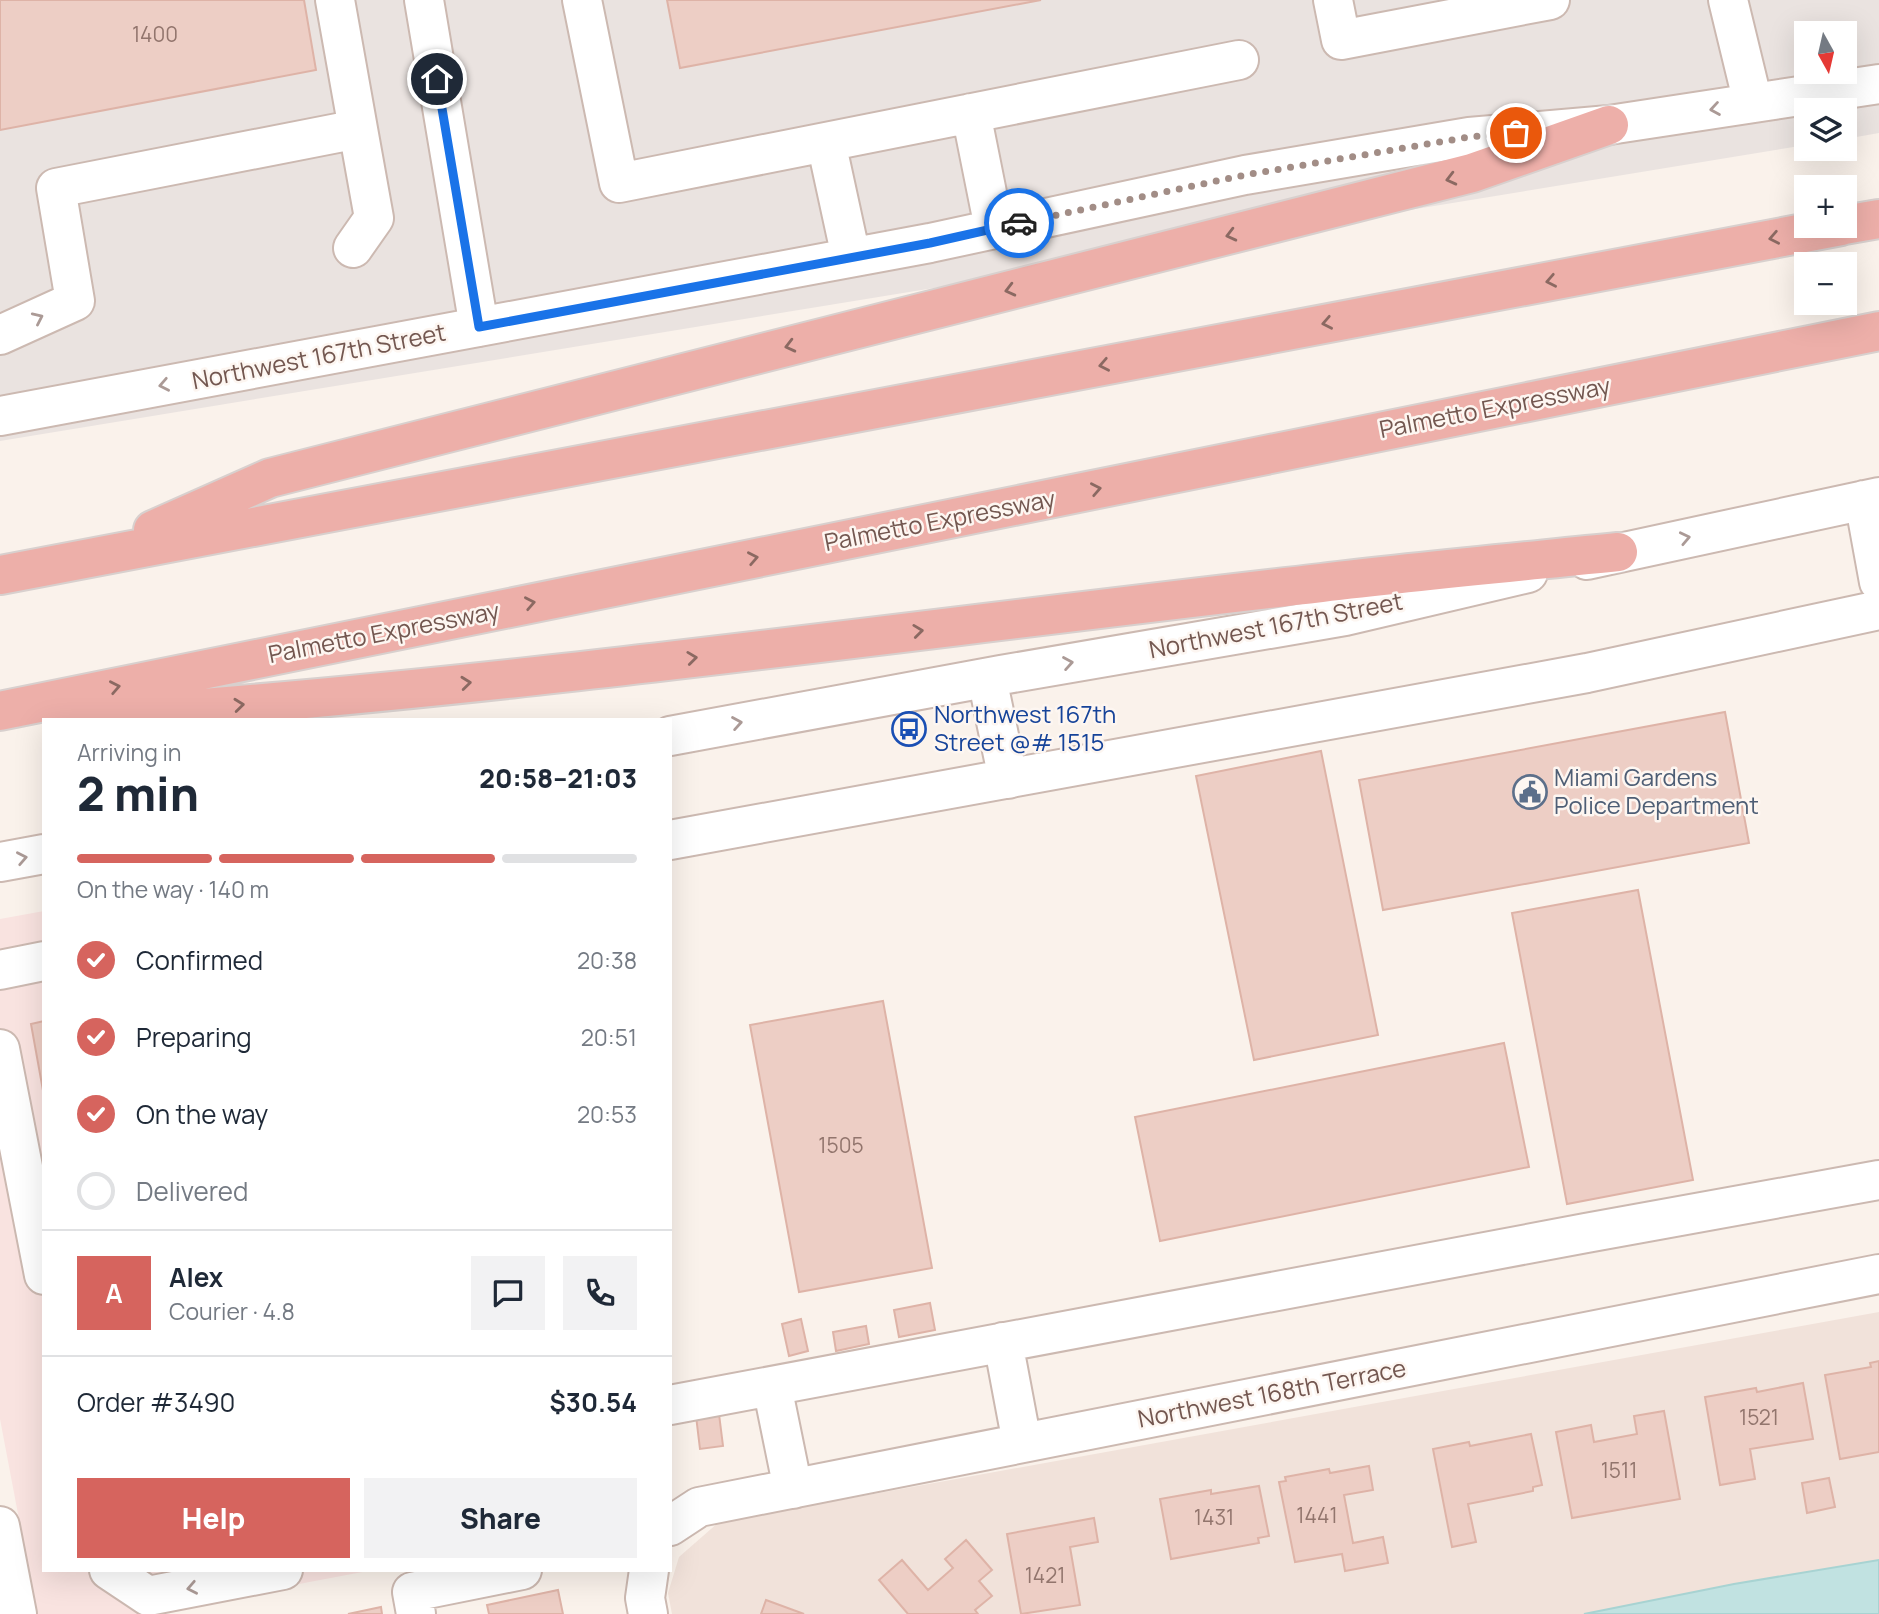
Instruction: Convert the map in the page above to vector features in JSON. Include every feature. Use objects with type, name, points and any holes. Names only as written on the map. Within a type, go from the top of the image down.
[{"type":"highway","points":[[94,556],[270,478],[1472,173],[1609,125]]},
{"type":"highway","points":[[1857,223],[1879,219]]},
{"type":"highway","points":[[0,575],[1794,234]]},
{"type":"highway","name":"Palmetto Expressway","points":[[0,710],[1879,331]]},
{"type":"highway","points":[[64,718],[208,709],[596,670],[1324,582],[1618,552]]},
{"type":"highway","points":[[0,722],[42,719]]},
{"type":"street","points":[[335,0],[374,218],[353,248]]},
{"type":"street","points":[[424,0],[479,327]]},
{"type":"street","points":[[582,0],[619,183],[1239,60]]},
{"type":"street","points":[[1333,0],[1341,40],[1550,0]]},
{"type":"street","points":[[1728,0],[1753,103]]},
{"type":"street","name":"Northwest 167th Street","points":[[0,416],[851,257],[1245,175],[1469,137],[1609,125],[1879,84]]},
{"type":"street","points":[[971,113],[994,228]]},
{"type":"street","points":[[0,335],[75,301],[56,188],[358,130]]},
{"type":"street","points":[[826,142],[851,257]]},
{"type":"street","points":[[1872,498],[1879,582]]},
{"type":"street","name":"Northwest 167th Street","points":[[672,736],[1345,616],[1618,552],[1872,498]]},
{"type":"street","points":[[672,840],[1587,673],[1879,610]]},
{"type":"street","points":[[987,678],[1008,779]]},
{"type":"street","points":[[0,862],[42,854]]},
{"type":"street","points":[[0,970],[42,961]]},
{"type":"street","points":[[0,1049],[42,1265]]},
{"type":"street","points":[[672,1405],[1586,1233],[1878,1185]]},
{"type":"street","name":"Northwest 168th Terrace","points":[[672,1526],[699,1507],[1879,1274]]},
{"type":"street","points":[[1003,1342],[1023,1443]]},
{"type":"street","points":[[772,1386],[793,1489]]},
{"type":"street","points":[[0,1526],[17,1614]]},
{"type":"street","points":[[112,1572],[148,1596],[273,1572]]},
{"type":"street","points":[[416,1614],[412,1592],[512,1572]]},
{"type":"street","points":[[649,1572],[645,1598],[649,1614]]},
{"type":"shaded area","points":[[0,0],[1879,0],[1879,133],[1857,137],[1857,98],[1794,98],[1794,147],[0,441]]},
{"type":"shaded area","points":[[42,911],[42,1572],[362,1572],[140,1614],[37,1614],[0,1419],[0,919]]},
{"type":"shaded area","points":[[1879,1312],[1879,1560],[1734,1584],[1584,1614],[672,1614],[668,1593],[679,1557],[719,1522]]},
{"type":"water","points":[[1879,1560],[1879,1614],[1584,1614],[1734,1584]]},
{"type":"building","points":[[0,0],[304,0],[316,70],[0,130]]},
{"type":"building","points":[[667,0],[1041,0],[680,68]]},
{"type":"building","points":[[1725,712],[1749,843],[1383,910],[1359,780]]},
{"type":"building","points":[[1321,751],[1378,1035],[1254,1060],[1196,776]]},
{"type":"building","points":[[1638,890],[1693,1180],[1567,1204],[1512,913]]},
{"type":"building","points":[[883,1001],[932,1268],[799,1292],[750,1025]]},
{"type":"building","points":[[42,1021],[42,1085],[31,1024]]},
{"type":"building","points":[[1504,1043],[1529,1167],[1160,1241],[1135,1117]]},
{"type":"building","points":[[930,1303],[935,1330],[899,1337],[894,1310]]},
{"type":"building","points":[[801,1319],[808,1351],[789,1356],[782,1324]]},
{"type":"building","points":[[866,1326],[869,1344],[836,1351],[833,1332]]},
{"type":"building","points":[[1879,1361],[1879,1452],[1840,1459],[1825,1375],[1871,1367],[1870,1363]]},
{"type":"building","points":[[1803,1383],[1813,1439],[1750,1449],[1755,1479],[1720,1485],[1705,1397],[1756,1388],[1757,1392]]},
{"type":"building","points":[[1664,1411],[1680,1499],[1572,1518],[1556,1432],[1591,1425],[1594,1442],[1637,1434],[1634,1416]]},
{"type":"building","points":[[719,1414],[723,1446],[700,1449],[696,1416]]},
{"type":"building","points":[[1531,1434],[1542,1485],[1533,1487],[1533,1491],[1468,1504],[1476,1542],[1452,1547],[1433,1449],[1469,1442],[1470,1446]]},
{"type":"building","points":[[1369,1466],[1373,1490],[1344,1495],[1353,1543],[1383,1537],[1388,1563],[1345,1571],[1342,1554],[1295,1562],[1279,1482],[1286,1481],[1285,1477],[1329,1469],[1330,1473]]},
{"type":"building","points":[[1829,1478],[1835,1507],[1807,1513],[1802,1483]]},
{"type":"building","points":[[1259,1486],[1269,1536],[1258,1538],[1259,1543],[1171,1559],[1160,1499],[1211,1490],[1211,1494]]},
{"type":"building","points":[[1094,1518],[1098,1542],[1070,1547],[1080,1605],[1021,1614],[1007,1534]]},
{"type":"building","points":[[966,1540],[992,1570],[979,1581],[992,1596],[975,1610],[978,1614],[908,1614],[879,1580],[902,1560],[928,1590],[953,1568],[945,1559]]},
{"type":"building","points":[[558,1590],[563,1614],[489,1614],[487,1605]]},
{"type":"building","points":[[766,1600],[804,1614],[761,1614]]},
{"type":"building","points":[[381,1607],[382,1614],[348,1614]]},
{"type":"way so far","points":[[1019,223],[1245,175],[1469,137],[1516,133]]},
{"type":"place","name":"Northwest 167th Street @# 1515","points":[[909,729]]},
{"type":"place","name":"Miami Gardens Police Department","points":[[1530,792]]},
{"type":"route","points":[[437,79],[479,327],[930,243],[1019,223]]}]
